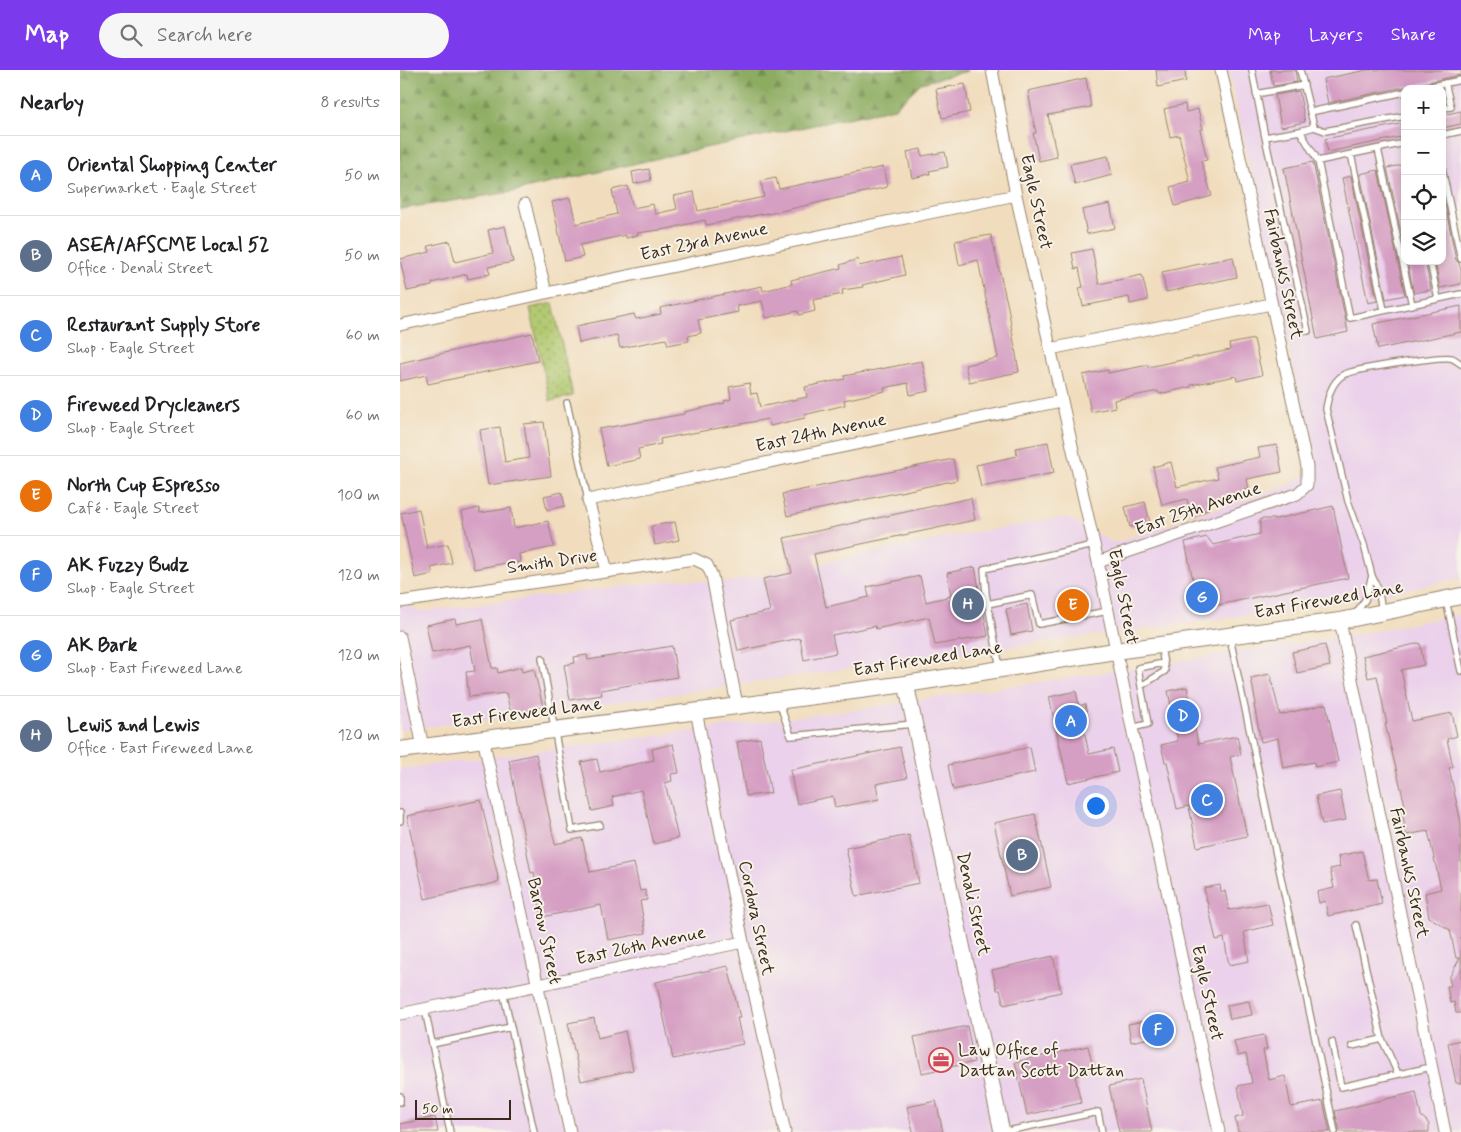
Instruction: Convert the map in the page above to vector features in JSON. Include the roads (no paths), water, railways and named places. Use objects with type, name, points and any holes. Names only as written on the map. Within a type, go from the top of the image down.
[{"type":"main road","name":"East Fireweed Lane","points":[[400,750],[906,684],[1161,644],[1345,620],[1453,598]]},
{"type":"street","name":"Eagle Street","points":[[992,70],[1016,195],[1098,562],[1115,651],[1219,1132]]},
{"type":"street","name":"Fairbanks Street","points":[[1221,70],[1307,467],[1307,485]]},
{"type":"street","name":"East 23rd Avenue","points":[[400,325],[1016,195]]},
{"type":"street","points":[[525,204],[546,293]]},
{"type":"street","points":[[1050,349],[1271,304]]},
{"type":"street","name":"East 24th Avenue","points":[[588,500],[1061,401]]},
{"type":"street","name":"East 25th Avenue","points":[[1098,562],[1296,494],[1307,485]]},
{"type":"street","points":[[588,500],[607,571]]},
{"type":"street","name":"Smith Drive","points":[[400,602],[694,559],[707,565],[712,576],[737,705]]},
{"type":"street","name":"Fairbanks Street","points":[[1345,620],[1445,1132]]},
{"type":"street","points":[[400,637],[423,746]]},
{"type":"street","name":"Denali Street","points":[[906,684],[1002,1132]]},
{"type":"street","name":"Cordova Street","points":[[696,711],[743,942],[785,1132]]},
{"type":"street","name":"Barrow Street","points":[[483,738],[570,1132]]},
{"type":"street","name":"East 26th Avenue","points":[[400,1014],[743,942]]},
{"type":"lane","points":[[1252,70],[1308,331]]},
{"type":"lane","points":[[1300,70],[1314,127]]},
{"type":"lane","points":[[1436,85],[1461,80]]},
{"type":"lane","points":[[1256,94],[1304,85]]},
{"type":"lane","points":[[1446,87],[1451,107],[1446,108]]},
{"type":"lane","points":[[1310,112],[1401,93]]},
{"type":"lane","points":[[1265,137],[1314,127],[1325,131],[1401,117]]},
{"type":"lane","points":[[1300,131],[1318,161],[1350,318],[1461,294]]},
{"type":"lane","points":[[1446,134],[1461,132]]},
{"type":"lane","points":[[1318,161],[1401,144]]},
{"type":"lane","points":[[1378,149],[1412,304]]},
{"type":"lane","points":[[1352,154],[1384,310]]},
{"type":"lane","points":[[1443,175],[1461,258]]},
{"type":"lane","points":[[1431,265],[1438,299]]},
{"type":"lane","points":[[1383,612],[1378,589],[1348,501],[1326,409],[1328,396],[1333,386],[1343,375],[1396,363],[1449,358],[1461,364]]},
{"type":"lane","points":[[567,403],[588,500]]},
{"type":"lane","points":[[1000,668],[987,604],[984,569],[1094,545]]},
{"type":"lane","points":[[1345,620],[1365,600],[1372,576]]},
{"type":"lane","points":[[987,604],[1032,595],[1039,624],[1108,611]]},
{"type":"lane","points":[[1453,598],[1461,671]]},
{"type":"lane","points":[[1230,636],[1335,1132]]},
{"type":"lane","points":[[1141,686],[1165,671],[1161,644]]},
{"type":"lane","points":[[542,658],[572,830],[600,825]]},
{"type":"lane","points":[[1132,728],[1148,724],[1138,668],[1164,663]]},
{"type":"lane","points":[[778,700],[791,736],[915,724]]},
{"type":"lane","points":[[400,814],[400,821]]},
{"type":"lane","points":[[1356,925],[1382,1039],[1398,1074]]},
{"type":"lane","points":[[504,991],[534,1132]]},
{"type":"lane","points":[[425,1009],[450,1132]]},
{"type":"lane","points":[[432,1044],[511,1027]]},
{"type":"lane","points":[[1352,1046],[1382,1039]]},
{"type":"lane","points":[[1332,1042],[1341,1086],[1431,1067]]},
{"type":"lane","points":[[400,1096],[400,1102]]},
{"type":"lane","points":[[1002,1132],[1098,1112],[1102,1132]]},
{"type":"place","name":"AK Bark","points":[[1202,597]]},
{"type":"place","name":"Lewis and Lewis","points":[[968,604]]},
{"type":"place","name":"North Cup Espresso","points":[[1073,605]]},
{"type":"place","name":"Fireweed Drycleaners","points":[[1183,716]]},
{"type":"place","name":"Oriental Shopping Center","points":[[1071,721]]},
{"type":"place","name":"Restaurant Supply Store","points":[[1207,800]]},
{"type":"place","name":"ASEA/AFSCME Local 52","points":[[1022,855]]},
{"type":"place","name":"AK Fuzzy Budz","points":[[1158,1030]]},
{"type":"place","name":"Law Office of Dattan Scott Dattan","points":[[941,1060]]}]
